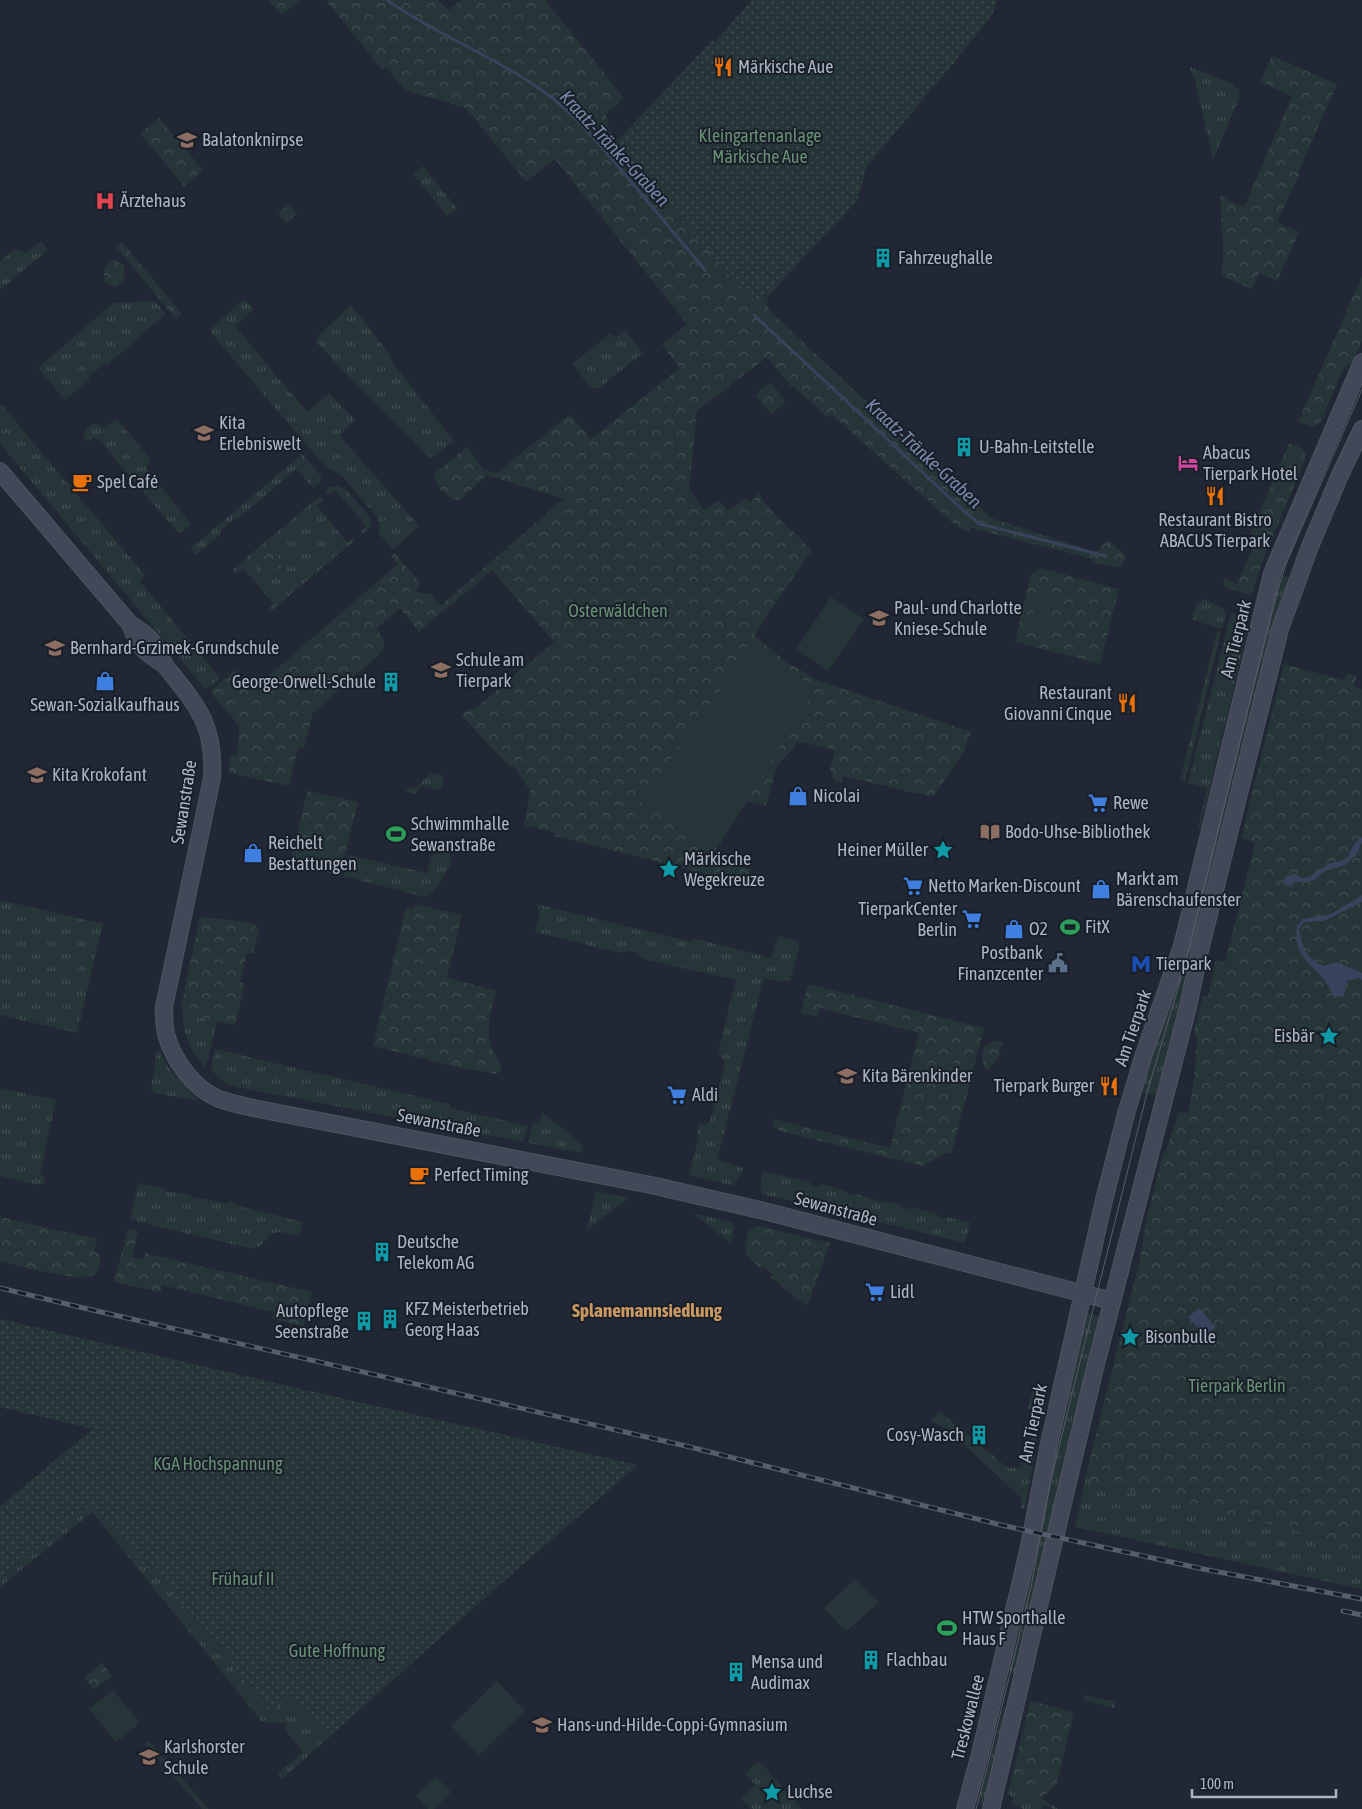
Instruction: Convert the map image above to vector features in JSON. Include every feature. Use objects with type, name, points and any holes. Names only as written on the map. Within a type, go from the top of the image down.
[{"type":"main road","name":"Am Tierpark","points":[[1036,1518],[1048,1444],[1082,1294],[1134,1084],[1182,946],[1272,573],[1362,362]]},
{"type":"main road","points":[[991,1809],[1112,1301],[1188,1007],[1202,940],[1278,638],[1307,554],[1340,475],[1362,429]]},
{"type":"main road","name":"Sewanstraße","points":[[0,471],[130,624],[150,639],[165,666],[195,703],[211,741],[212,778],[164,1007],[166,1034],[173,1052],[189,1075],[204,1089],[217,1098],[253,1108],[651,1185],[768,1212],[1112,1301]]},
{"type":"main road","name":"Treskowallee","points":[[965,1809],[980,1754],[1036,1518]]},
{"type":"green space","points":[[268,0],[300,0],[281,15]]},
{"type":"green space","name":"Osterwäldchen","points":[[326,0],[438,0],[449,10],[461,0],[545,0],[624,98],[606,114],[620,154],[721,263],[721,267],[755,301],[758,301],[765,293],[768,296],[767,305],[769,310],[991,518],[1096,552],[1108,540],[1127,557],[1120,567],[1092,563],[1093,559],[971,528],[969,532],[957,527],[831,414],[827,417],[793,386],[791,387],[767,357],[697,411],[689,489],[704,510],[719,500],[728,511],[744,499],[752,502],[758,493],[775,515],[812,550],[754,635],[784,660],[815,679],[971,732],[964,752],[934,795],[928,796],[843,776],[841,782],[835,781],[830,769],[835,750],[797,741],[795,747],[777,766],[766,806],[747,801],[713,854],[712,859],[751,869],[747,884],[555,836],[555,833],[524,825],[530,791],[514,766],[510,767],[461,715],[471,708],[473,710],[554,642],[492,570],[419,632],[400,608],[376,629],[384,642],[382,652],[313,713],[304,747],[298,747],[289,786],[229,773],[230,757],[237,755],[239,726],[210,692],[236,669],[236,672],[243,681],[259,684],[398,564],[391,556],[395,554],[420,582],[416,592],[431,594],[441,605],[564,499],[487,475],[460,500],[451,498],[442,492],[434,474],[467,447],[484,470],[497,473],[570,414],[591,439],[680,368],[662,345],[687,324],[555,159],[526,182],[466,108],[405,90],[386,67],[382,70]]},
{"type":"green space","name":"Kleingartenanlage Märkische Aue","points":[[752,0],[998,0],[992,15],[867,166],[857,201],[768,296],[765,293],[758,301],[755,301],[721,267],[720,263],[620,154],[615,143],[713,40],[715,42]]},
{"type":"green space","points":[[1272,56],[1337,84],[1277,222],[1299,232],[1277,281],[1259,273],[1252,289],[1222,276],[1223,248],[1220,196],[1244,207],[1292,96],[1260,82]]},
{"type":"green space","points":[[1190,67],[1233,84],[1239,91],[1239,99],[1213,160],[1195,80]]},
{"type":"green space","points":[[159,118],[203,170],[184,186],[140,133]]},
{"type":"green space","points":[[423,166],[457,208],[447,216],[413,174]]},
{"type":"green space","points":[[289,204],[297,214],[286,223],[278,213]]},
{"type":"green space","points":[[41,241],[48,250],[0,290],[0,261],[15,249],[26,253]]},
{"type":"green space","points":[[122,242],[182,314],[176,319],[116,247]]},
{"type":"green space","points":[[114,260],[123,265],[125,274],[122,282],[114,287],[105,282],[104,271],[106,265]]},
{"type":"green space","points":[[1362,276],[1362,342],[1353,361],[1343,369],[1320,424],[1312,427],[1298,422]]},
{"type":"green space","points":[[244,299],[254,309],[235,326],[307,412],[329,393],[355,420],[339,435],[419,526],[393,550],[378,532],[380,528],[378,518],[342,476],[324,465],[212,334],[211,328]]},
{"type":"green space","points":[[155,301],[166,314],[107,365],[105,363],[88,377],[90,379],[65,400],[38,368],[113,303]]},
{"type":"green space","points":[[351,305],[392,357],[390,359],[454,441],[431,459],[317,343],[317,337]]},
{"type":"green space","points":[[625,330],[643,353],[599,388],[593,389],[572,364],[611,333],[615,338]]},
{"type":"green space","points":[[770,382],[786,401],[771,414],[755,395]]},
{"type":"green space","points":[[0,403],[145,575],[140,581],[220,678],[206,690],[0,444]]},
{"type":"green space","points":[[117,419],[151,460],[146,468],[191,524],[179,534],[99,440],[94,437],[88,442],[83,436],[86,430],[93,424],[99,424],[104,429]]},
{"type":"green space","points":[[1289,443],[1303,449],[1306,458],[1263,559],[1253,591],[1248,595],[1226,587],[1223,583],[1225,578],[1237,584],[1257,538],[1250,534]]},
{"type":"green space","points":[[302,454],[320,475],[322,481],[313,488],[296,469],[238,519],[236,517],[219,532],[221,534],[196,555],[191,548]]},
{"type":"green space","points":[[337,486],[345,489],[370,517],[371,526],[364,533],[360,532],[366,526],[335,490],[328,495],[326,492],[330,487]]},
{"type":"green space","points":[[320,496],[324,499],[317,506],[347,542],[354,537],[354,541],[271,611],[268,609],[273,603],[243,568],[236,574],[234,568]]},
{"type":"green space","points":[[271,548],[284,564],[268,578],[254,562]]},
{"type":"green space","points":[[1040,568],[1119,589],[1100,664],[1015,642],[1031,574]]},
{"type":"green space","points":[[1277,573],[1293,578],[1158,1096],[1137,1091]]},
{"type":"green space","points":[[1038,594],[1055,599],[1047,630],[1030,625]]},
{"type":"green space","points":[[831,597],[864,619],[828,671],[796,649]]},
{"type":"green space","points":[[1205,599],[1224,609],[1225,616],[1222,629],[1192,618],[1197,603]]},
{"type":"green space","points":[[1233,613],[1241,617],[1247,633],[1200,828],[1198,827],[1207,788],[1188,783],[1231,614]]},
{"type":"green space","points":[[1217,631],[1221,632],[1185,781],[1180,780]]},
{"type":"green space","points":[[750,638],[763,651],[815,688],[717,849],[642,803],[686,737],[696,728],[749,644]]},
{"type":"green space","name":"Tierpark Berlin","points":[[1284,664],[1344,680],[1347,673],[1357,676],[1354,686],[1362,689],[1362,1556],[1336,1549],[1337,1541],[1085,1479],[1140,1259],[1146,1221],[1163,1153],[1165,1153],[1179,1112],[1188,1113],[1194,1081],[1197,1040],[1194,1031],[1203,996],[1208,997],[1216,961],[1225,962],[1255,843],[1241,838]]},
{"type":"green space","points":[[431,773],[444,776],[441,790],[421,786],[415,794],[405,791],[410,787],[413,790]]},
{"type":"green space","points":[[307,792],[358,802],[340,876],[291,865],[290,863]]},
{"type":"green space","points":[[439,850],[449,853],[451,864],[433,893],[425,897],[343,876],[349,855],[427,873],[432,854],[437,855]]},
{"type":"green space","points":[[0,900],[103,924],[77,1033],[0,1015]]},
{"type":"green space","points":[[416,904],[462,915],[447,977],[496,991],[492,1005],[489,1031],[492,1048],[501,1068],[501,1071],[495,1074],[469,1070],[373,1046],[406,907],[413,909]]},
{"type":"green space","points":[[536,904],[692,942],[693,938],[771,958],[778,936],[796,940],[799,948],[790,981],[783,979],[782,982],[764,978],[717,1160],[744,1168],[733,1186],[689,1175],[699,1135],[697,1134],[700,1123],[710,1122],[725,1062],[718,1053],[736,980],[643,959],[633,951],[620,953],[535,932],[540,912]]},
{"type":"green space","points":[[203,917],[253,923],[259,930],[253,953],[247,953],[240,982],[245,984],[235,1025],[182,1013],[183,1007],[181,1007],[199,920]]},
{"type":"green space","points":[[808,984],[984,1028],[952,1153],[944,1154],[923,1166],[780,1131],[772,1126],[774,1119],[890,1148],[919,1033],[820,1008],[818,1017],[801,1013]]},
{"type":"green space","points":[[182,1013],[217,1021],[206,1068],[196,1056],[189,1043],[184,1029]]},
{"type":"green space","points":[[994,1041],[1003,1042],[999,1057],[987,1071],[982,1053],[989,1043]]},
{"type":"green space","points":[[215,1049],[450,1104],[450,1108],[528,1126],[523,1142],[237,1087],[225,1083],[211,1070]]},
{"type":"green space","points":[[160,1050],[169,1068],[197,1101],[154,1093],[151,1088],[157,1051]]},
{"type":"green space","points":[[946,1061],[972,1068],[964,1098],[938,1092]]},
{"type":"green space","points":[[0,1088],[56,1100],[40,1174],[46,1178],[43,1184],[38,1185],[0,1176]]},
{"type":"green space","points":[[542,1112],[583,1145],[581,1153],[528,1143],[532,1123],[539,1124]]},
{"type":"green space","points":[[763,1171],[810,1182],[810,1184],[819,1187],[820,1184],[847,1191],[847,1194],[856,1196],[857,1194],[883,1203],[884,1201],[901,1205],[901,1207],[910,1210],[911,1207],[938,1214],[937,1216],[946,1219],[947,1217],[970,1222],[965,1243],[762,1194],[760,1186]]},
{"type":"green space","points":[[138,1183],[201,1199],[227,1204],[228,1201],[235,1202],[235,1205],[303,1222],[299,1236],[280,1232],[272,1233],[260,1246],[253,1249],[130,1220]]},
{"type":"green space","points":[[596,1191],[629,1198],[587,1230]]},
{"type":"green space","points":[[692,1213],[734,1223],[732,1244]]},
{"type":"green space","points":[[0,1217],[97,1239],[94,1252],[101,1254],[96,1273],[79,1277],[65,1276],[0,1261]]},
{"type":"green space","points":[[759,1226],[830,1243],[806,1306],[771,1277],[773,1275],[763,1266],[760,1268],[750,1259],[746,1252],[748,1230]]},
{"type":"green space","points":[[128,1229],[138,1231],[132,1257],[144,1259],[145,1253],[312,1292],[303,1326],[273,1319],[274,1312],[162,1285],[160,1292],[114,1282]]},
{"type":"green space","points":[[1086,1312],[1099,1317],[1061,1476],[1048,1543],[1017,1675],[1011,1674],[1012,1671],[1009,1670],[1030,1582],[1053,1443]]},
{"type":"green space","points":[[0,1319],[638,1465],[328,1738],[290,1695],[271,1712],[229,1664],[233,1660],[194,1620],[154,1571],[149,1570],[90,1506],[0,1580],[0,1506],[93,1429],[0,1407]]},
{"type":"green space","points":[[1122,1331],[1162,1497],[1337,1541],[1336,1549],[1362,1556],[1362,1589],[1075,1527]]},
{"type":"green space","points":[[1048,1389],[1040,1426],[1028,1407],[1032,1391]]},
{"type":"green space","points":[[939,1411],[1008,1468],[1019,1468],[1026,1459],[1033,1432],[1037,1437],[1025,1508],[1021,1509],[1021,1498],[948,1429],[930,1421]]},
{"type":"green space","points":[[90,1506],[120,1539],[154,1571],[194,1620],[233,1660],[229,1664],[271,1712],[290,1695],[328,1738],[282,1779],[277,1773],[303,1752],[285,1730],[286,1723],[262,1722],[92,1512],[0,1587],[0,1580]]},
{"type":"green space","points":[[855,1579],[879,1602],[846,1632],[824,1608]]},
{"type":"green space","points":[[102,1663],[112,1676],[94,1690],[84,1677]]},
{"type":"green space","points":[[497,1681],[525,1711],[479,1755],[451,1726]]},
{"type":"green space","points":[[113,1690],[140,1723],[116,1742],[89,1709]]},
{"type":"green space","points":[[1084,1695],[1116,1702],[1114,1708],[1083,1700]]},
{"type":"green space","points":[[1030,1702],[1074,1712],[1057,1783],[1042,1798],[1011,1780]]},
{"type":"green space","points":[[1004,1706],[1006,1707],[1005,1709],[1009,1710],[987,1807],[978,1804]]},
{"type":"green space","points":[[149,1741],[209,1809],[202,1809],[145,1744]]},
{"type":"green space","points":[[757,1762],[761,1763],[802,1809],[752,1809],[741,1799],[756,1785],[745,1774]]},
{"type":"green space","points":[[436,1777],[451,1792],[434,1809],[428,1809],[416,1796]]},
{"type":"green space","points":[[1011,1780],[1058,1809],[1053,1809],[1045,1804],[1040,1809],[1023,1809],[1012,1804],[1013,1798],[1008,1794]]},
{"type":"water","points":[[1362,837],[1362,843],[1356,855],[1345,865],[1325,871],[1313,881],[1295,882],[1290,887],[1283,883],[1285,877],[1295,874],[1302,878],[1309,877],[1328,864],[1344,860],[1348,857],[1354,844]]},
{"type":"water","points":[[1362,895],[1362,902],[1323,921],[1304,922],[1299,929],[1306,951],[1312,960],[1323,966],[1336,962],[1362,973],[1362,980],[1359,978],[1347,981],[1344,996],[1333,996],[1322,977],[1303,957],[1297,939],[1297,925],[1303,919],[1331,914]]},
{"type":"water","points":[[1199,1308],[1216,1327],[1205,1336],[1188,1317]]},
{"type":"waterway","name":"Kraatz-Tränke-Graben","points":[[387,0],[427,25],[531,83],[561,105],[597,142],[705,270]]},
{"type":"waterway","name":"Kraatz-Tränke-Graben","points":[[754,315],[980,524],[1106,556]]},
{"type":"tram line","points":[[976,1809],[1031,1587],[1051,1480],[1069,1406],[1147,1093],[1183,971],[1278,589],[1286,564],[1362,389]]},
{"type":"railway","points":[[0,1288],[686,1446],[1001,1525],[1203,1569],[1362,1599]]},
{"type":"railway","points":[[1343,1611],[1362,1615]]},
{"type":"place","name":"Märkische Aue","points":[[723,67]]},
{"type":"place","name":"Balatonknirpse","points":[[187,140]]},
{"type":"place","name":"Ärztehaus","points":[[105,201]]},
{"type":"place","name":"Fahrzeughalle","points":[[883,258]]},
{"type":"place","name":"Kita Erlebniswelt","points":[[204,433]]},
{"type":"place","name":"U-Bahn-Leitstelle","points":[[964,447]]},
{"type":"place","name":"Abacus Tierpark Hotel","points":[[1188,463]]},
{"type":"place","name":"Spel Café","points":[[82,482]]},
{"type":"place","name":"Restaurant Bistro ABACUS Tierpark","points":[[1215,496]]},
{"type":"place","name":"Paul- und Charlotte Kniese-Schule","points":[[879,618]]},
{"type":"place","name":"Bernhard-Grzimek-Grundschule","points":[[55,648]]},
{"type":"place","name":"Schule am Tierpark","points":[[441,670]]},
{"type":"place","name":"Sewan-Sozialkaufhaus","points":[[105,681]]},
{"type":"place","name":"George-Orwell-Schule","points":[[391,682]]},
{"type":"place","name":"Restaurant Giovanni Cinque","points":[[1127,703]]},
{"type":"place","name":"Kita Krokofant","points":[[37,775]]},
{"type":"place","name":"Nicolai","points":[[798,796]]},
{"type":"place","name":"Rewe","points":[[1098,803]]},
{"type":"place","name":"Bodo-Uhse-Bibliothek","points":[[990,832]]},
{"type":"place","name":"Schwimmhalle Sewanstraße","points":[[396,834]]},
{"type":"place","name":"Heiner Müller","points":[[943,850]]},
{"type":"place","name":"Reichelt Bestattungen","points":[[253,853]]},
{"type":"place","name":"Märkische Wegekreuze","points":[[669,869]]},
{"type":"place","name":"Netto Marken-Discount","points":[[913,886]]},
{"type":"place","name":"Markt am Bärenschaufenster","points":[[1101,889]]},
{"type":"place","name":"TierparkCenter Berlin","points":[[972,919]]},
{"type":"place","name":"FitX","points":[[1070,927]]},
{"type":"place","name":"O2","points":[[1014,929]]},
{"type":"place","name":"Postbank Finanzcenter","points":[[1058,963]]},
{"type":"place","name":"Tierpark","points":[[1141,964]]},
{"type":"place","name":"Eisbär","points":[[1329,1036]]},
{"type":"place","name":"Kita Bärenkinder","points":[[847,1076]]},
{"type":"place","name":"Tierpark Burger","points":[[1109,1086]]},
{"type":"place","name":"Aldi","points":[[677,1095]]},
{"type":"place","name":"Perfect Timing","points":[[419,1175]]},
{"type":"place","name":"Deutsche Telekom AG","points":[[382,1252]]},
{"type":"place","name":"Lidl","points":[[875,1292]]},
{"type":"place","name":"KFZ Meisterbetrieb Georg Haas","points":[[390,1319]]},
{"type":"place","name":"Autopflege Seenstraße","points":[[364,1321]]},
{"type":"place","name":"Bisonbulle","points":[[1130,1337]]},
{"type":"place","name":"Cosy-Wasch","points":[[979,1435]]},
{"type":"place","name":"HTW Sporthalle Haus F","points":[[947,1628]]},
{"type":"place","name":"Flachbau","points":[[871,1660]]},
{"type":"place","name":"Mensa und Audimax","points":[[736,1672]]},
{"type":"place","name":"Hans-und-Hilde-Coppi-Gymnasium","points":[[542,1725]]},
{"type":"place","name":"Karlshorster Schule","points":[[149,1757]]},
{"type":"place","name":"Luchse","points":[[772,1792]]},
{"type":"district","name":"Splanemannsiedlung","points":[[647,1310]]},
{"type":"park label","name":"KGA Hochspannung","points":[[218,1464]]},
{"type":"park label","name":"Frühauf II","points":[[243,1579]]},
{"type":"park label","name":"Gute Hoffnung","points":[[337,1651]]}]
